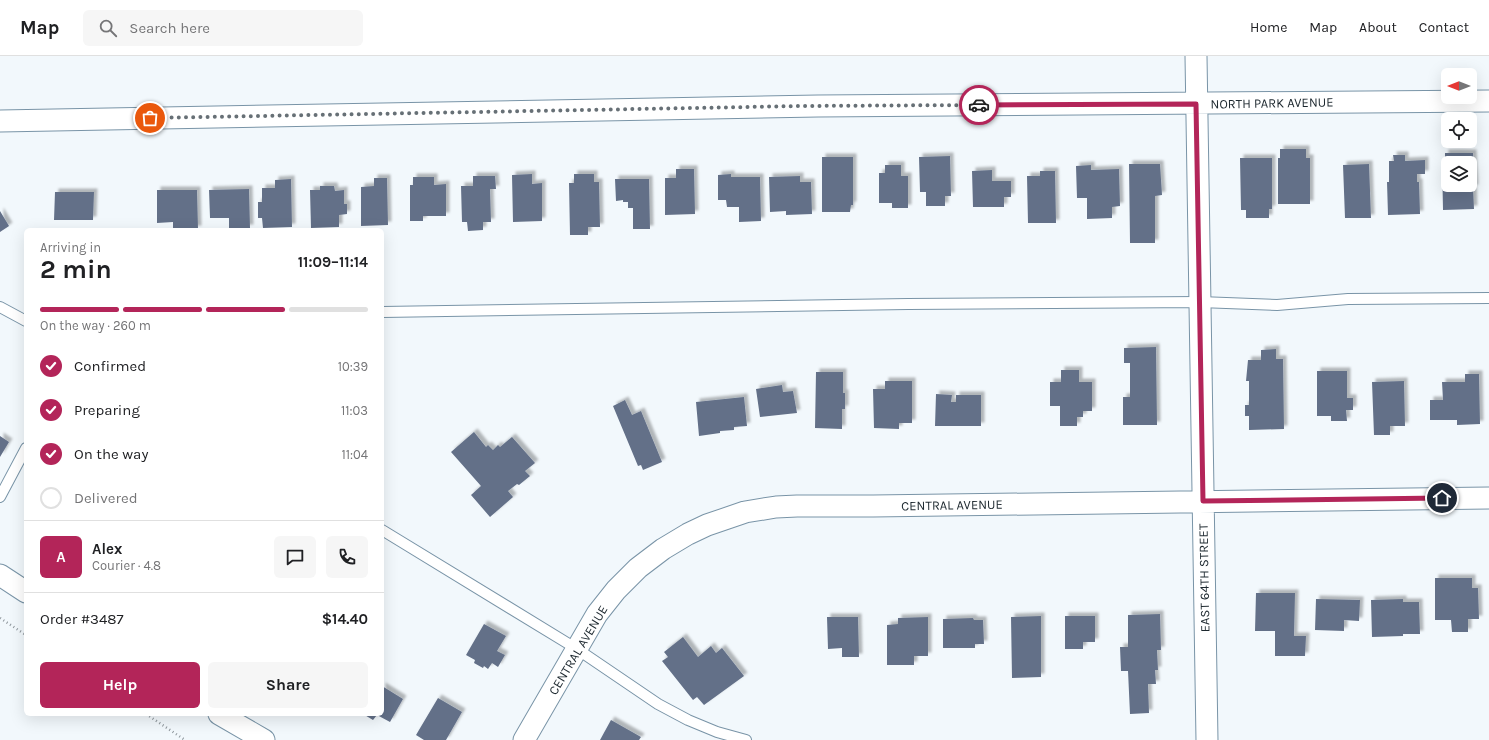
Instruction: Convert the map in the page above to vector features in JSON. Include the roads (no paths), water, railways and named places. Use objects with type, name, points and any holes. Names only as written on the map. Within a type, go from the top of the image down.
[{"type":"street","name":"EAST 64TH STREET","points":[[1196,56],[1207,740]]},
{"type":"street","name":"NORTH PARK AVENUE","points":[[0,120],[802,106],[1489,101]]},
{"type":"street","name":"CENTRAL AVENUE","points":[[524,740],[597,614],[616,590],[638,568],[671,543],[707,525],[745,512],[776,507],[798,506],[1489,498]]},
{"type":"street","points":[[0,575],[24,591]]},
{"type":"street","points":[[222,716],[264,740]]},
{"type":"lane","points":[[384,312],[924,304],[1200,302],[1277,305],[1348,299],[1489,298]]},
{"type":"lane","points":[[0,307],[24,320]]},
{"type":"lane","points":[[0,497],[24,452]]},
{"type":"lane","points":[[384,531],[577,650],[658,704],[688,720],[717,732],[746,740]]}]
